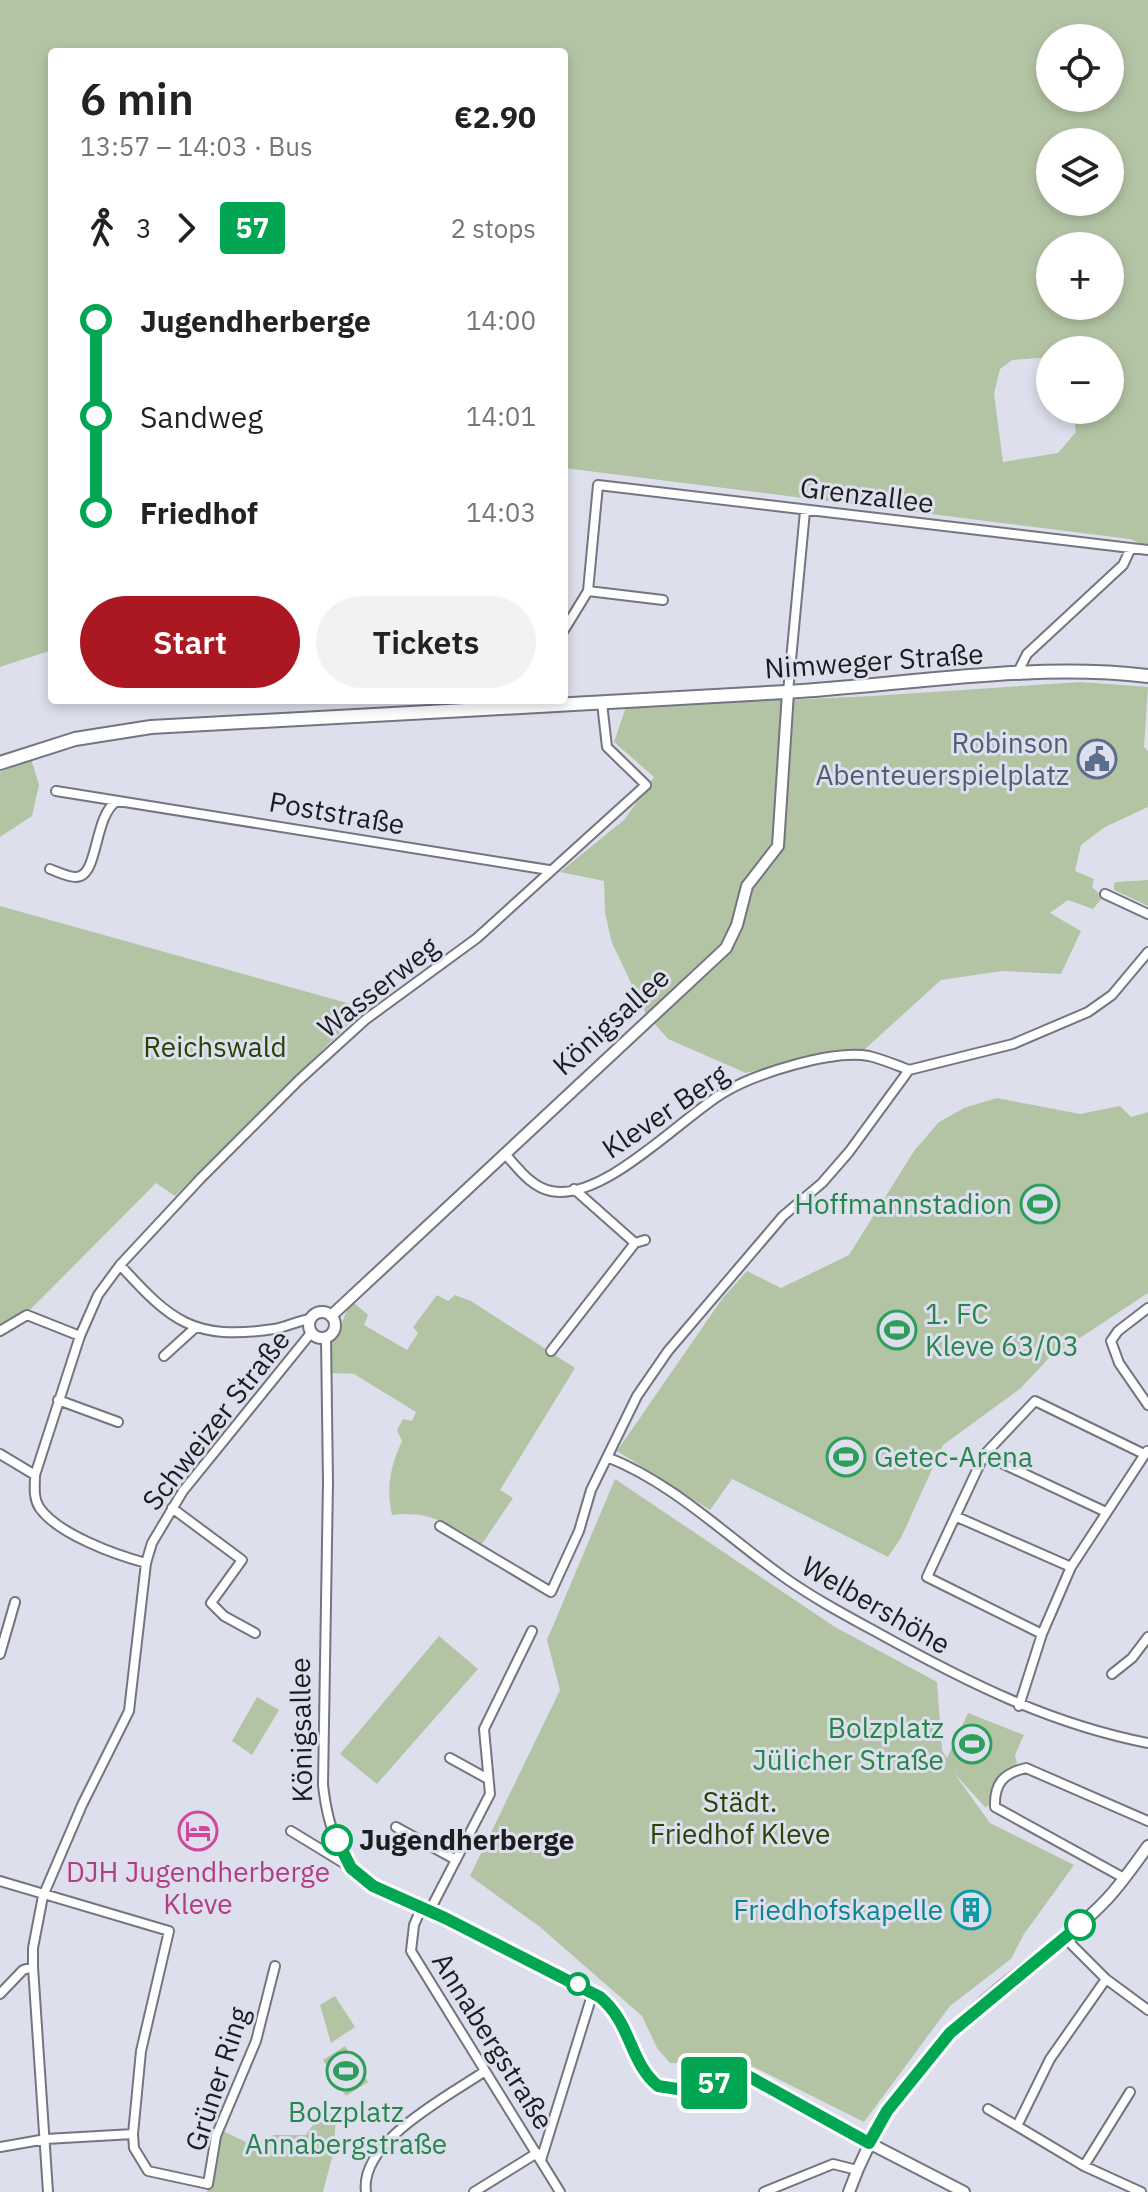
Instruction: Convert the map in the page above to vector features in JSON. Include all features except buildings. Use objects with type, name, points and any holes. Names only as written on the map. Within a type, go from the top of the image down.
[{"type":"main road","name":"Nimweger Straße","points":[[568,703],[788,692],[1017,674],[1082,671],[1148,676]]},
{"type":"main road","name":"Nimweger Straße","points":[[0,763],[75,739],[151,727],[537,704]]},
{"type":"street","name":"Grenzallee","points":[[588,591],[598,485],[1148,550]]},
{"type":"street","points":[[788,692],[805,511]]},
{"type":"street","points":[[1017,674],[1027,654],[1123,565],[1131,548]]},
{"type":"street","points":[[568,624],[588,591],[663,600]]},
{"type":"street","name":"Königsallee","points":[[788,692],[778,846],[747,886],[732,939],[718,958],[594,1067],[331,1316],[334,1331],[326,1338],[328,1482],[323,1634],[327,1707],[323,1785],[329,1824],[351,1868],[373,1886],[593,1992],[621,2017],[641,2066],[658,2086],[684,2090],[748,2076],[964,2192]]},
{"type":"street","name":"Wasserweg","points":[[35,1475],[80,1336],[98,1295],[120,1265],[201,1178],[310,1070],[365,1020],[477,938],[646,785],[607,747],[602,703]]},
{"type":"street","name":"Poststraße","points":[[56,791],[549,870]]},
{"type":"street","points":[[50,869],[76,877],[85,874],[92,864],[99,825],[107,808],[117,801]]},
{"type":"street","points":[[1105,894],[1148,914]]},
{"type":"street","points":[[440,1526],[551,1592],[607,1457],[637,1396],[668,1351],[783,1216],[822,1183],[849,1152],[909,1070],[1013,1044],[1088,1012],[1112,995],[1148,952]]},
{"type":"street","name":"Klever Berg","points":[[505,1154],[530,1181],[543,1188],[554,1192],[574,1189],[619,1171],[723,1093],[750,1081],[825,1058],[846,1055],[867,1056],[909,1070]]},
{"type":"street","points":[[551,1351],[640,1242],[574,1189]]},
{"type":"street","points":[[120,1265],[161,1310],[196,1327],[277,1329],[293,1321],[310,1319],[318,1313],[331,1316]]},
{"type":"street","points":[[1148,1308],[1118,1331],[1111,1341],[1119,1363],[1148,1405]]},
{"type":"street","points":[[0,1331],[27,1315],[80,1336]]},
{"type":"street","points":[[310,1319],[311,1333],[326,1338]]},
{"type":"street","points":[[164,1356],[196,1327]]},
{"type":"street","name":"Schweizer Straße","points":[[48,2192],[33,1967],[33,1948],[43,1896],[82,1805],[129,1711],[146,1563],[152,1543],[172,1508],[311,1333]]},
{"type":"street","points":[[58,1400],[118,1422]]},
{"type":"street","points":[[1019,1706],[1042,1634],[1071,1567],[1146,1452],[1035,1401],[984,1455],[927,1577],[1042,1634]]},
{"type":"street","points":[[0,1454],[35,1475],[35,1498],[50,1518],[108,1553],[146,1563]]},
{"type":"street","points":[[984,1455],[1106,1512]]},
{"type":"street","name":"Welbershöhe","points":[[607,1457],[671,1490],[782,1576],[841,1614],[955,1677],[1019,1706],[1094,1732],[1148,1743]]},
{"type":"street","points":[[172,1508],[242,1560],[211,1603],[224,1616],[255,1633]]},
{"type":"street","points":[[957,1517],[1071,1567]]},
{"type":"street","points":[[0,1654],[15,1602]]},
{"type":"street","name":"Annabergstraße","points":[[532,1631],[484,1729],[490,1794],[456,1860],[414,1925],[411,1951],[560,2192]]},
{"type":"street","points":[[1112,1674],[1132,1658],[1148,1637]]},
{"type":"street","points":[[450,1758],[488,1779]]},
{"type":"street","points":[[1124,1878],[995,1807],[1001,1779],[1008,1773],[1026,1768],[1148,1821]]},
{"type":"street","points":[[396,1827],[456,1860]]},
{"type":"street","points":[[291,1831],[351,1868]]},
{"type":"street","points":[[849,2192],[869,2143],[887,2111],[950,2033],[1065,1938],[1124,1878],[1148,1846]]},
{"type":"street","points":[[0,1881],[23,1886],[43,1896]]},
{"type":"street","name":"Grüner Ring","points":[[43,1896],[169,1931],[141,2051],[133,2134],[134,2148],[148,2171],[208,2188],[216,2136],[256,2041],[275,1966]]},
{"type":"street","points":[[1065,1938],[1106,1979],[1148,2010]]},
{"type":"street","points":[[0,1994],[23,1970],[33,1967]]},
{"type":"street","points":[[1017,2126],[1050,2059],[1106,1979]]},
{"type":"street","points":[[474,2192],[539,2157],[593,1992]]},
{"type":"street","points":[[366,2192],[365,2181],[370,2166],[381,2149],[408,2122],[485,2071]]},
{"type":"street","points":[[1084,2166],[1130,2092]]},
{"type":"street","points":[[988,2109],[1084,2166],[1141,2192]]},
{"type":"street","points":[[0,2147],[46,2139],[133,2134]]},
{"type":"street","points":[[764,2192],[833,2164],[857,2170]]},
{"type":"green space","points":[[0,0],[1148,0],[1148,547],[1130,539],[568,469],[568,48],[48,48],[48,651],[0,667]]},
{"type":"green space","points":[[1080,682],[1148,687],[1144,747],[1148,751],[1148,807],[1105,827],[1081,845],[1075,871],[1094,879],[1092,887],[1103,897],[1093,909],[1068,900],[1050,913],[1081,931],[1061,974],[1002,971],[941,980],[864,1050],[830,1051],[746,1073],[668,1039],[646,1014],[612,943],[605,913],[604,881],[560,872],[625,819],[654,777],[614,742],[626,707],[872,696]]},
{"type":"green space","points":[[31,759],[39,785],[32,816],[0,837],[0,772]]},
{"type":"green space","points":[[1148,880],[1148,906],[1114,890],[1114,883]]},
{"type":"green space","name":"Reichswald","points":[[0,906],[365,1008],[175,1196],[156,1183],[31,1309],[0,1328]]},
{"type":"green space","name":"1. FC Kleve 63/03","points":[[997,1098],[1080,1114],[1120,1106],[1131,1117],[1148,1112],[1148,1293],[1048,1359],[1021,1388],[943,1445],[901,1538],[888,1557],[732,1479],[710,1510],[617,1451],[722,1299],[747,1271],[781,1288],[849,1255],[914,1151],[939,1122],[964,1108]]},
{"type":"green space","points":[[437,1295],[448,1301],[455,1295],[471,1301],[575,1368],[500,1490],[513,1498],[482,1544],[450,1525],[429,1517],[392,1515],[390,1478],[402,1441],[397,1430],[403,1419],[412,1421],[416,1412],[354,1374],[332,1373],[330,1344],[338,1335],[353,1302],[368,1315],[364,1325],[407,1350],[418,1333],[413,1327]]},
{"type":"green space","name":"Städt. Friedhof Kleve","points":[[615,1479],[835,1627],[937,1682],[942,1750],[947,1758],[968,1713],[1024,1735],[1015,1755],[1017,1763],[986,1808],[954,1773],[990,1823],[1074,1865],[1024,1934],[1011,1959],[950,2006],[864,2122],[754,2067],[670,2063],[657,2048],[642,2016],[540,1927],[470,1876],[560,1690],[547,1640]]},
{"type":"green space","points":[[439,1636],[478,1669],[377,1784],[340,1754]]},
{"type":"green space","points":[[257,1697],[279,1710],[252,1755],[232,1741]]},
{"type":"green space","points":[[335,1996],[355,2027],[331,2043],[320,2005]]},
{"type":"green space","name":"Bolzplatz Annabergstraße","points":[[345,2046],[368,2082],[346,2096],[323,2060]]},
{"type":"green space","points":[[321,2113],[336,2114],[334,2150],[323,2192],[207,2192],[219,2129],[254,2146],[274,2135],[306,2135]]},
{"type":"bus line","name":"57","points":[[337,1840],[351,1868],[373,1886],[445,1918],[600,1997],[621,2017],[641,2066],[658,2086],[684,2090],[748,2076],[869,2143],[887,2111],[950,2033],[999,1989],[1080,1925]]},
{"type":"place","name":"Robinson Abenteuerspielplatz","points":[[1097,759]]},
{"type":"place","name":"Hoffmannstadion","points":[[1040,1204]]},
{"type":"place","name":"1. FC Kleve 63/03","points":[[897,1330]]},
{"type":"place","name":"Getec-Arena","points":[[846,1457]]},
{"type":"place","name":"Bolzplatz Jülicher Straße","points":[[972,1744]]},
{"type":"place","name":"DJH Jugendherberge Kleve","points":[[198,1831]]},
{"type":"place","name":"Jugendherberge","points":[[337,1840]]},
{"type":"place","name":"Friedhofskapelle","points":[[971,1910]]},
{"type":"place","name":"Bolzplatz Annabergstraße","points":[[346,2071]]}]
